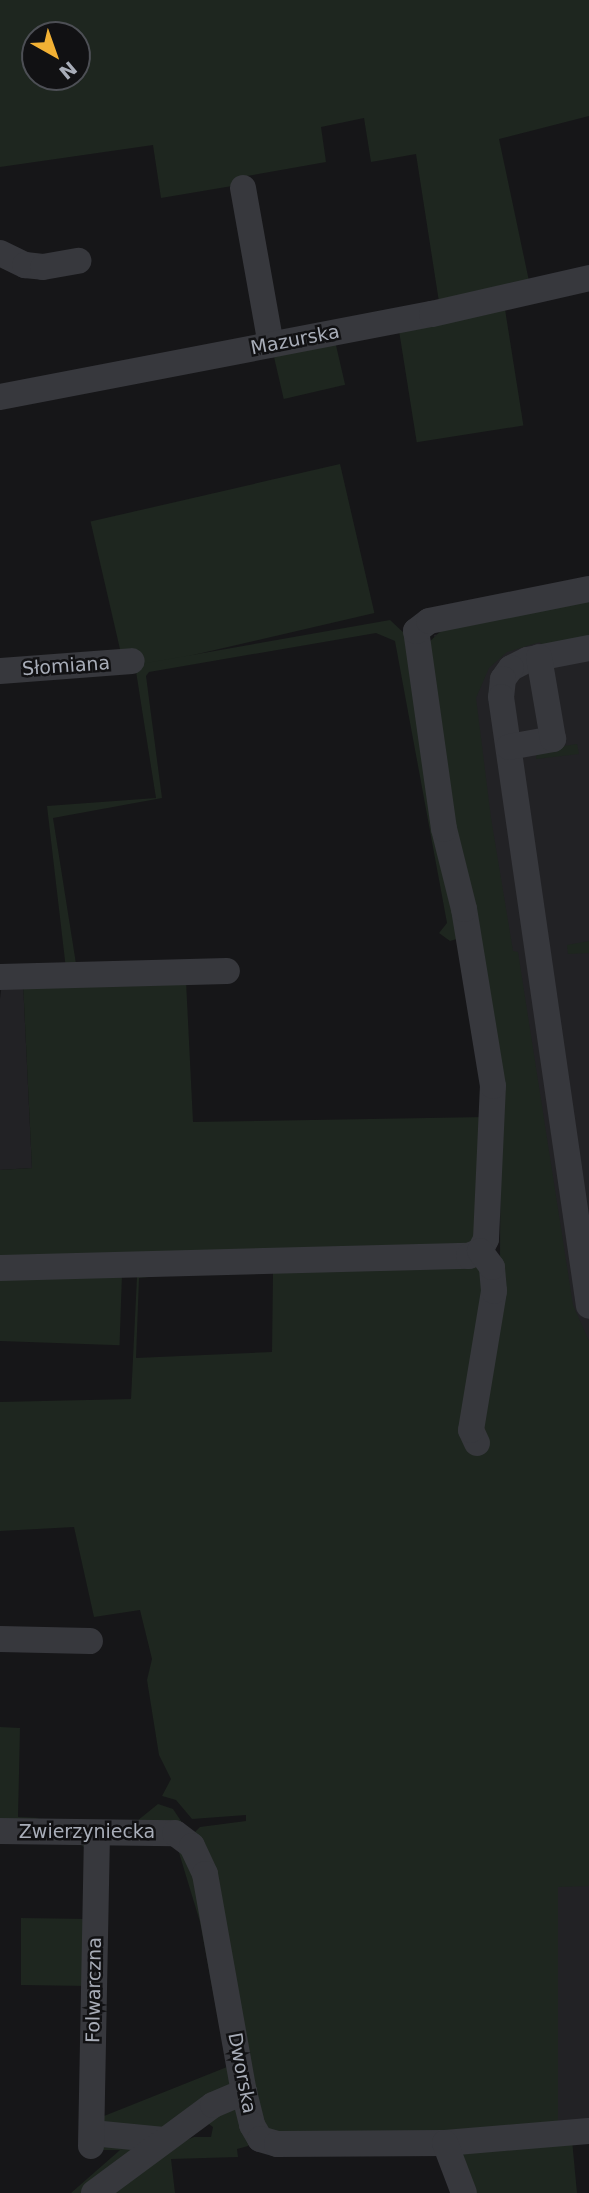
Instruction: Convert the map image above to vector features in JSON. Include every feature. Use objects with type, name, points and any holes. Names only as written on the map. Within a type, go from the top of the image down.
[{"type":"street","points":[[243,188],[271,345]]},
{"type":"street","points":[[0,253],[24,265],[43,267],[78,261]]},
{"type":"street","name":"Mazurska","points":[[0,397],[271,345],[589,278]]},
{"type":"street","points":[[0,1268],[469,1256],[480,1251],[486,1239],[493,1086],[469,933],[442,817],[416,631],[429,621],[589,589]]},
{"type":"street","points":[[589,648],[539,657],[510,668],[503,679],[501,697],[589,1306]]},
{"type":"street","points":[[509,747],[553,739],[539,657]]},
{"type":"street","name":"Słomiana","points":[[0,671],[132,661]]},
{"type":"street","points":[[0,977],[227,971]]},
{"type":"street","points":[[477,1443],[471,1430],[494,1291],[492,1267],[480,1251]]},
{"type":"street","points":[[0,1639],[90,1641]]},
{"type":"street","name":"Zwierzyniecka","points":[[0,1832],[175,1833]]},
{"type":"street","name":"Dworska","points":[[175,1833],[197,1853],[205,1874],[244,2092],[255,2133],[267,2142],[445,2143],[589,2131]]},
{"type":"street","name":"Folwarczna","points":[[97,1834],[91,2140],[164,2140]]},
{"type":"street","points":[[94,2193],[213,2105],[244,2092]]},
{"type":"street","points":[[445,2143],[464,2193]]},
{"type":"shaded area","points":[[0,0],[589,0],[589,116],[499,139],[529,281],[439,302],[416,154],[371,162],[364,118],[321,127],[326,162],[247,176],[238,185],[161,198],[153,145],[0,167]]},
{"type":"shaded area","points":[[504,303],[523,425],[417,442],[397,320]]},
{"type":"shaded area","points":[[335,341],[345,385],[284,399],[274,355]]},
{"type":"shaded area","points":[[340,464],[374,613],[125,671],[91,522]]},
{"type":"shaded area","points":[[589,601],[589,1547],[500,1265],[501,1119],[434,635]]},
{"type":"shaded area","points":[[589,601],[589,640],[542,647],[540,642],[507,652],[489,668],[476,698],[491,818],[513,951],[518,952],[573,1305],[589,1341],[589,1886],[558,1887],[558,2129],[276,2135],[259,2120],[195,1832],[200,1827],[246,1821],[246,1815],[192,1819],[176,1800],[162,1796],[171,1779],[159,1755],[147,1680],[152,1659],[140,1610],[94,1617],[74,1527],[0,1531],[0,1402],[131,1399],[137,1277],[146,1271],[149,1277],[139,1278],[136,1358],[272,1352],[273,1273],[500,1265],[501,1119],[446,782],[428,643],[443,629]]},
{"type":"shaded area","points":[[390,620],[404,633],[460,938],[450,941],[439,933],[447,923],[395,641],[376,633],[149,672],[146,676],[162,798],[53,818],[76,964],[66,969],[47,806],[156,798],[135,665]]},
{"type":"shaded area","points":[[577,744],[579,754],[536,759],[537,750]]},
{"type":"shaded area","points":[[589,941],[589,953],[568,954],[567,945]]},
{"type":"shaded area","points":[[186,981],[193,1122],[486,1117],[474,1239],[464,1249],[0,1261],[0,1170],[32,1168],[23,982]]},
{"type":"shaded area","points":[[23,982],[32,1168],[0,1170],[0,999],[2,983]]},
{"type":"shaded area","points":[[0,1272],[122,1276],[120,1345],[0,1341]]},
{"type":"shaded area","points":[[0,1727],[20,1728],[18,1817],[40,1818],[0,1826]]},
{"type":"shaded area","points":[[158,1804],[173,1809],[183,1824],[137,1821]]},
{"type":"shaded area","points":[[81,1837],[92,1849],[90,1986],[21,1985],[21,1918],[88,1919],[89,1851],[81,1845],[67,1845],[69,1838]]},
{"type":"shaded area","points":[[170,1840],[189,1852],[235,2082],[170,2130],[123,2134],[99,2118],[227,2067],[200,1922],[177,1846],[170,1846]]},
{"type":"shaded area","points":[[558,1886],[589,1886],[589,2126],[558,2126]]},
{"type":"shaded area","points":[[234,2103],[249,2138],[248,2146],[237,2149],[238,2157],[171,2159],[175,2193],[99,2193],[177,2144],[194,2137],[211,2137],[213,2127],[203,2120]]},
{"type":"shaded area","points":[[572,2140],[577,2193],[471,2193],[458,2152]]},
{"type":"shaded area","points":[[98,2143],[148,2145],[86,2193],[71,2193],[120,2150],[98,2150]]}]
